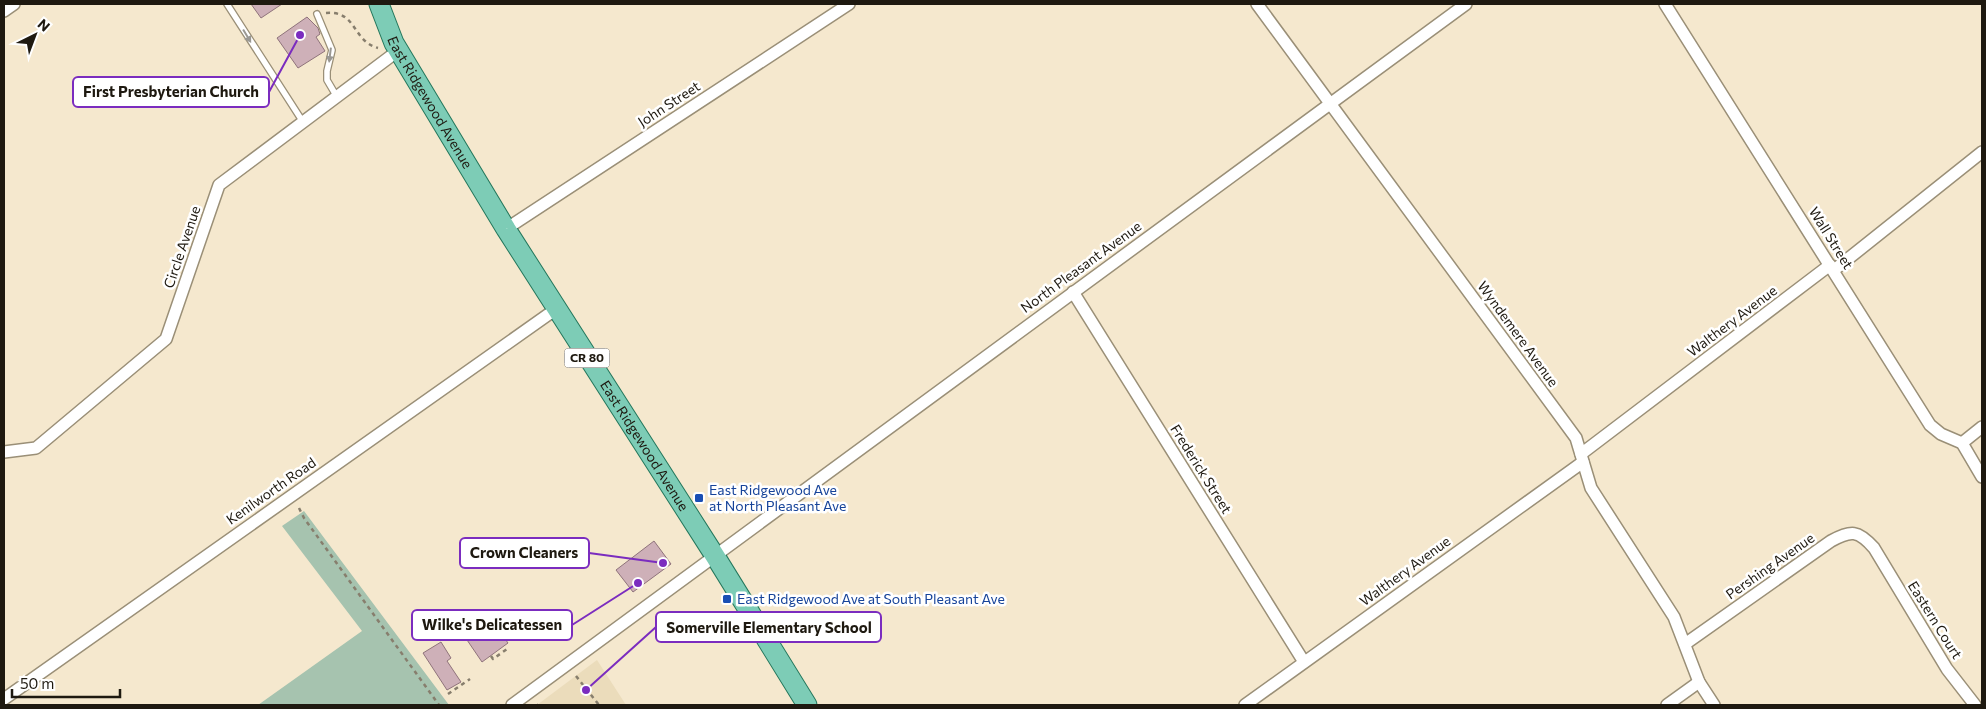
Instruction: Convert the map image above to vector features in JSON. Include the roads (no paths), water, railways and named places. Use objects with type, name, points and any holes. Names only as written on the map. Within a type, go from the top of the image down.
[{"type":"main road","name":"East Ridgewood Avenue","points":[[379,4],[394,43],[390,50],[506,229],[807,705]]},
{"type":"street","points":[[4,11],[14,4]]},
{"type":"street","name":"John Street","points":[[506,229],[849,4]]},
{"type":"street","name":"Wyndemere Avenue","points":[[1256,4],[1576,438],[1592,488],[1674,617],[1699,682],[1714,705]]},
{"type":"street","name":"North Pleasant Avenue","points":[[512,705],[1466,4]]},
{"type":"street","name":"Wall Street","points":[[1665,4],[1930,425],[1941,434],[1962,443]]},
{"type":"street","name":"Circle Avenue","points":[[4,452],[36,448],[166,339],[219,185],[337,97],[390,50]]},
{"type":"street","name":"Walthery Avenue","points":[[1244,705],[1582,458],[1982,152]]},
{"type":"street","name":"Frederick Street","points":[[1072,292],[1304,662]]},
{"type":"street","name":"Kenilworth Road","points":[[4,699],[556,309]]},
{"type":"street","points":[[1982,427],[1962,443],[1982,476]]},
{"type":"street","name":"Pershing Avenue","points":[[1684,644],[1843,534],[1857,533],[1865,538],[1874,548]]},
{"type":"street","name":"Eastern Court","points":[[1874,548],[1947,668],[1976,705]]},
{"type":"street","points":[[1667,705],[1699,682]]},
{"type":"lane","points":[[227,4],[303,122]]},
{"type":"lane","points":[[317,14],[332,50],[327,80],[337,97]]},
{"type":"place","name":"First Presbyterian Church","points":[[300,35]]},
{"type":"place","name":"East Ridgewood Ave at North Pleasant Ave","points":[[699,498]]},
{"type":"place","name":"Crown Cleaners","points":[[663,563]]},
{"type":"place","name":"Wilke's Delicatessen","points":[[638,583]]},
{"type":"place","name":"East Ridgewood Ave at South Pleasant Ave","points":[[727,599]]},
{"type":"place","name":"Somerville Elementary School","points":[[586,690]]}]
